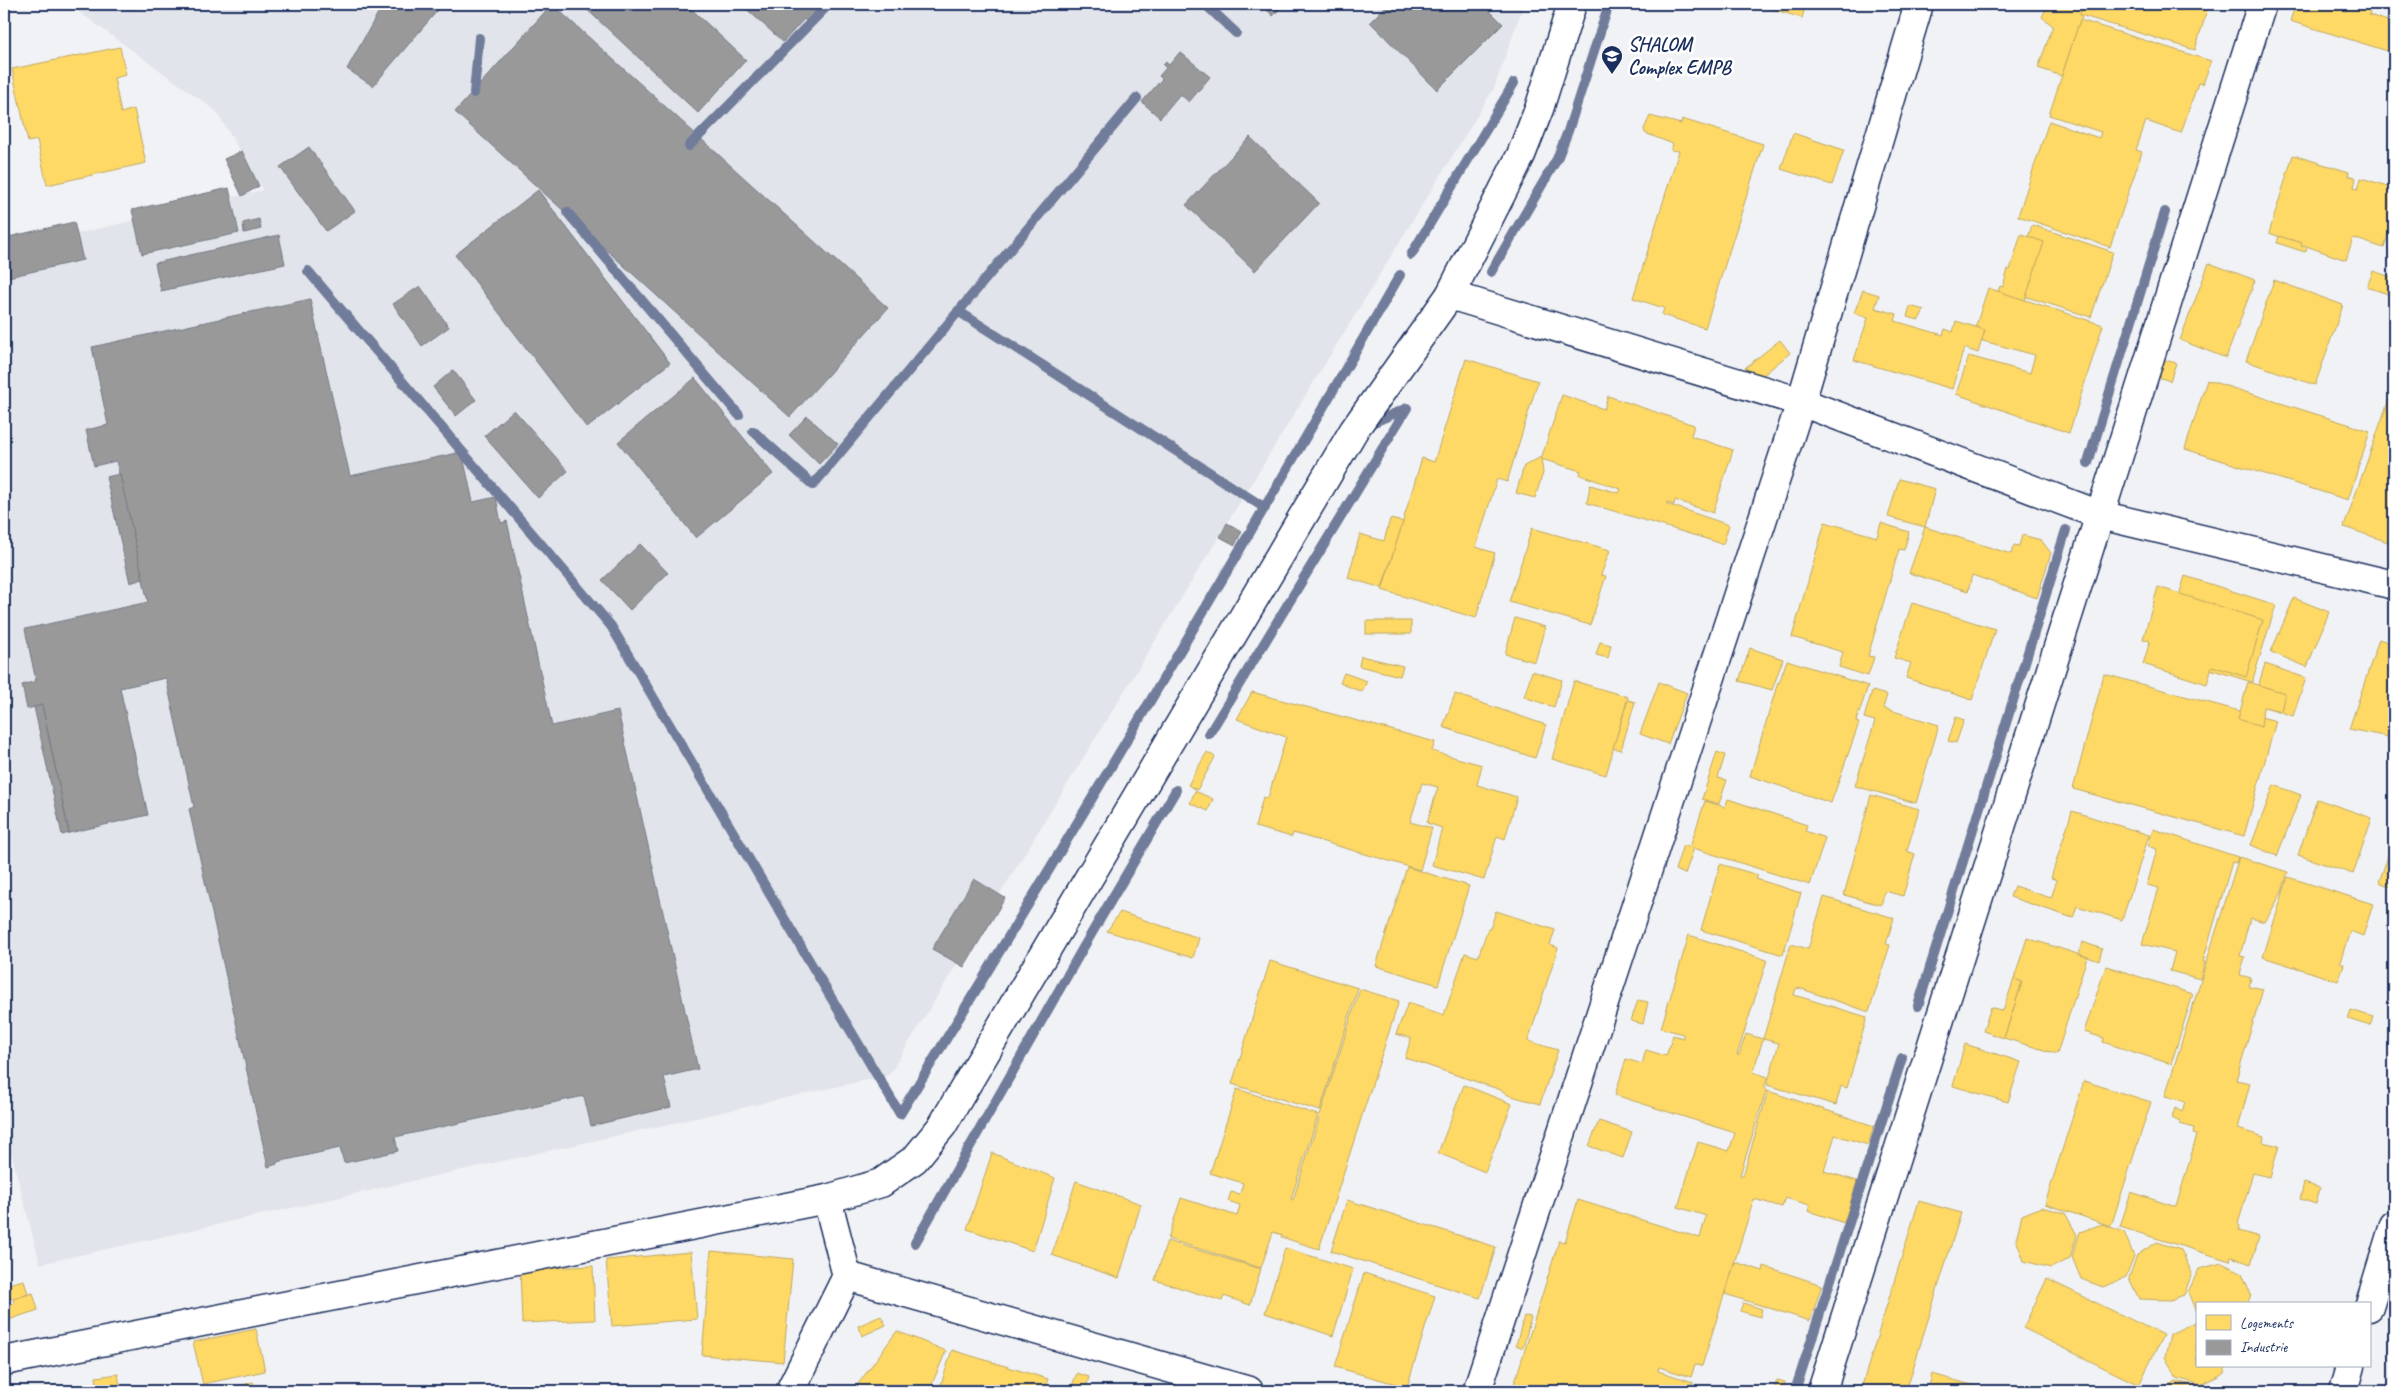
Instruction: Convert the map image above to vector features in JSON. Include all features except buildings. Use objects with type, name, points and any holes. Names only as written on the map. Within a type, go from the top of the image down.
[{"type":"street","points":[[4,1361],[827,1199],[881,1184],[915,1159],[942,1126],[1354,430],[1450,295],[1521,155],[1539,109],[1572,4]]},
{"type":"street","points":[[1477,1391],[1801,402],[1919,4]]},
{"type":"street","points":[[1822,1391],[2262,4]]},
{"type":"street","points":[[1450,295],[1801,402],[2100,514],[2394,585]]},
{"type":"street","points":[[790,1391],[847,1276],[827,1199]]},
{"type":"street","points":[[2370,1304],[2394,1225]]},
{"type":"street","points":[[847,1276],[1249,1391]]},
{"type":"street","points":[[2344,1391],[2351,1368]]},
{"type":"shaded area","points":[[68,4],[1524,4],[1494,88],[889,1075],[40,1264],[4,1125],[4,251],[263,190],[216,111]]},
{"type":"waterway","points":[[689,146],[829,4]]},
{"type":"waterway","points":[[1205,4],[1236,33]]},
{"type":"waterway","points":[[1491,272],[1557,159],[1568,131],[1609,4]]},
{"type":"waterway","points":[[474,93],[479,38]]},
{"type":"waterway","points":[[1411,255],[1514,83]]},
{"type":"waterway","points":[[753,431],[813,485],[1137,98]]},
{"type":"waterway","points":[[567,212],[739,415]]},
{"type":"waterway","points":[[2088,463],[2165,212]]},
{"type":"waterway","points":[[308,271],[611,626],[900,1114],[1153,696],[1400,275]]},
{"type":"waterway","points":[[958,311],[1265,508]]},
{"type":"waterway","points":[[1209,734],[1407,408],[1365,426]]},
{"type":"waterway","points":[[1918,1006],[2066,530]]},
{"type":"waterway","points":[[915,1243],[1083,948],[1176,790]]},
{"type":"waterway","points":[[1795,1391],[1902,1058]]},
{"type":"place","name":"SHALOM Complex EMPB","points":[[1612,75]]}]
